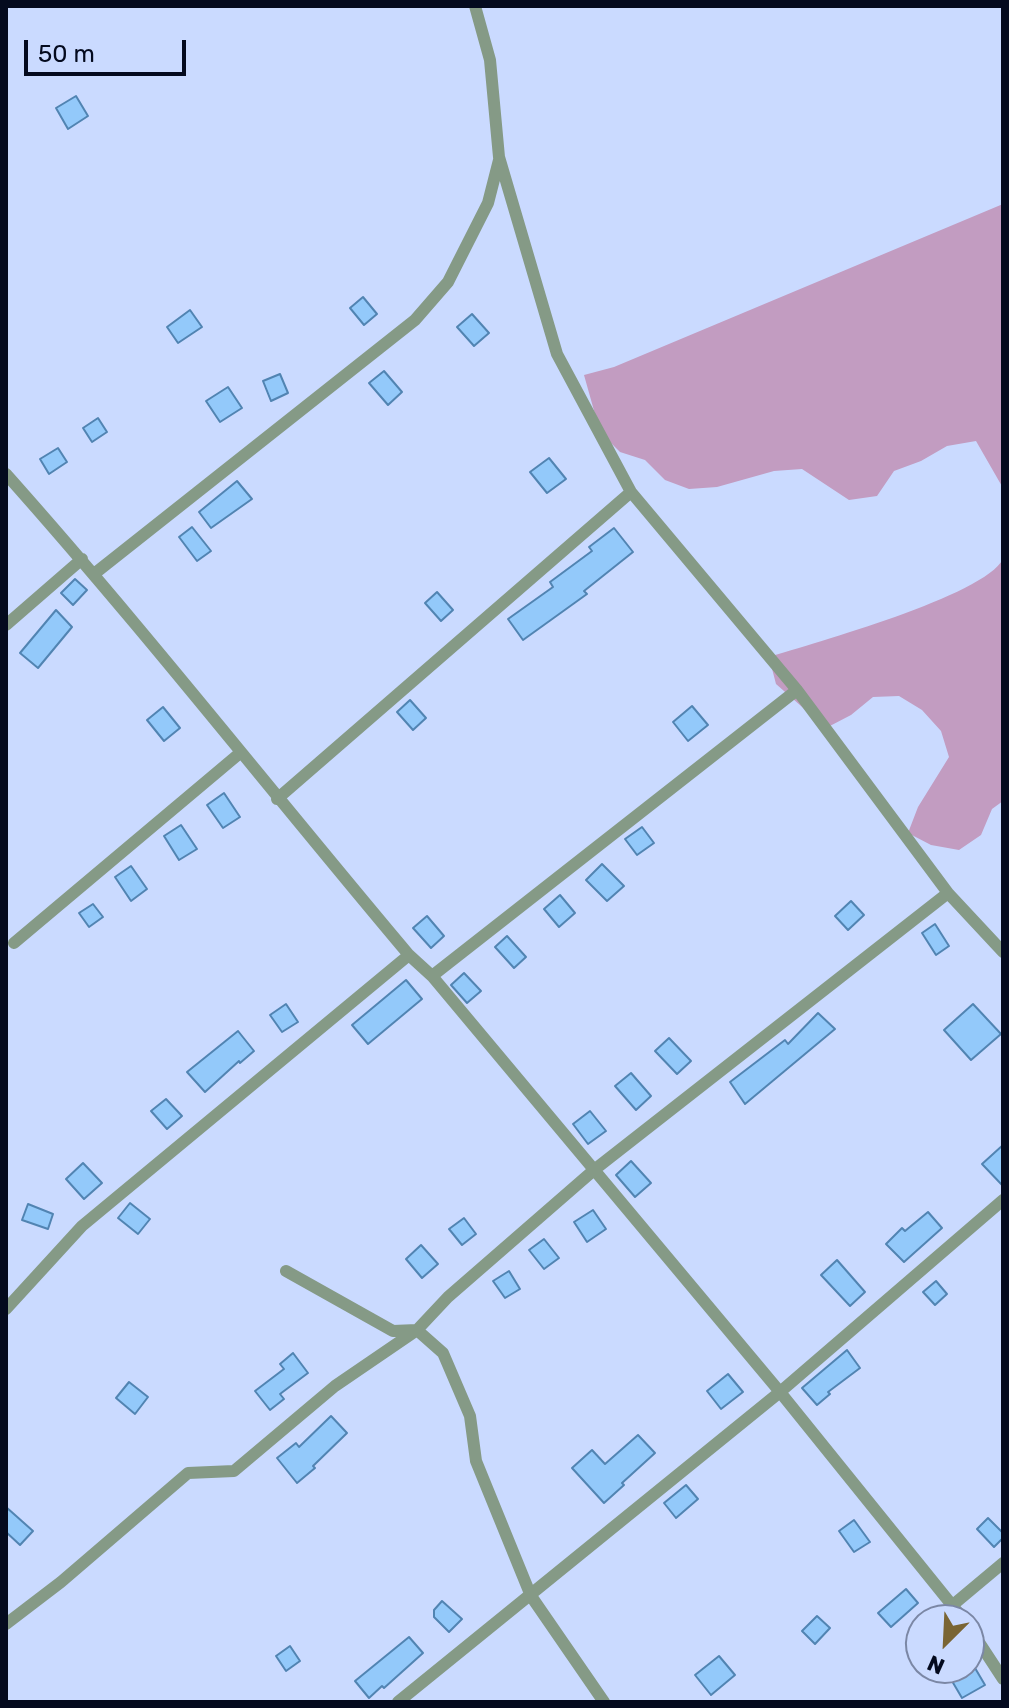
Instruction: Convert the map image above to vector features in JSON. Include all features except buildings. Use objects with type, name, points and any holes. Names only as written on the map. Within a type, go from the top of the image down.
[{"type":"lane","points":[[475,6],[490,60],[499,157],[557,354],[631,492],[797,690],[948,893],[1003,952]]},
{"type":"lane","points":[[94,574],[415,320],[448,282],[488,203],[499,157]]},
{"type":"lane","points":[[6,474],[82,559],[277,799],[409,955],[432,976],[954,1604],[1003,1563]]},
{"type":"lane","points":[[277,799],[631,492]]},
{"type":"lane","points":[[6,625],[82,559]]},
{"type":"lane","points":[[432,976],[797,690]]},
{"type":"lane","points":[[14,943],[240,753]]},
{"type":"lane","points":[[6,1624],[61,1582],[188,1473],[234,1471],[335,1386],[417,1330],[448,1297],[594,1170],[948,893]]},
{"type":"lane","points":[[6,1309],[82,1226],[409,955]]},
{"type":"lane","points":[[398,1702],[780,1392],[1003,1200]]},
{"type":"lane","points":[[286,1271],[393,1331],[417,1330],[443,1353],[470,1416],[476,1461],[531,1596],[604,1702]]},
{"type":"lane","points":[[985,1651],[1003,1679]]},
{"type":"shaded area","points":[[1003,204],[1003,488],[976,441],[947,446],[921,461],[894,471],[877,496],[849,500],[802,469],[774,471],[717,487],[689,489],[665,480],[645,460],[620,452],[600,432],[584,375],[614,367]]},
{"type":"shaded area","points":[[1003,559],[1003,801],[992,809],[981,835],[959,850],[931,845],[908,833],[918,807],[949,757],[941,731],[922,710],[899,696],[873,697],[851,715],[826,728],[776,684],[769,657],[932,603],[965,588],[989,573]]}]
